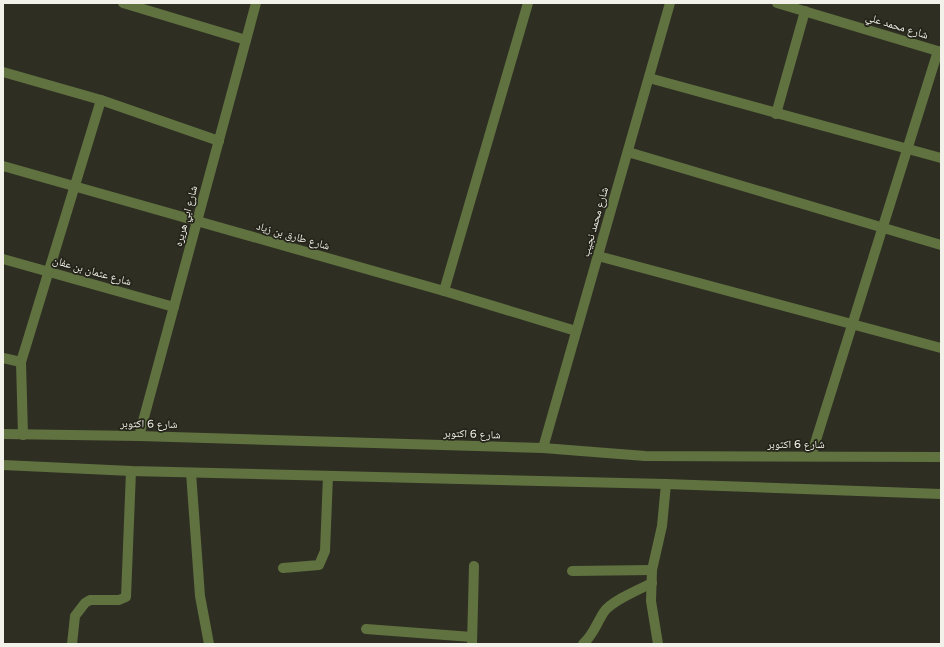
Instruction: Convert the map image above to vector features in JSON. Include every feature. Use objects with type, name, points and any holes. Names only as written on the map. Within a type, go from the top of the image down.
[{"type":"street","points":[[123,3],[246,40]]},
{"type":"street","name":"شارع ابي هريره","points":[[139,436],[256,3]]},
{"type":"street","points":[[444,291],[528,3]]},
{"type":"street","name":"شارع محمد نجيب","points":[[543,448],[670,3]]},
{"type":"street","name":"شارع محمد علي","points":[[777,3],[940,52]]},
{"type":"street","points":[[776,114],[805,11]]},
{"type":"street","points":[[811,456],[907,150],[940,52]]},
{"type":"street","points":[[3,72],[101,100],[219,141]]},
{"type":"street","points":[[649,78],[907,150],[941,158]]},
{"type":"street","points":[[23,435],[21,362],[101,100]]},
{"type":"street","points":[[628,152],[941,245]]},
{"type":"street","name":"شارع طارق بن زياد","points":[[3,166],[444,291],[576,331]]},
{"type":"street","points":[[598,256],[941,348]]},
{"type":"street","name":"شارع عثمان بن عفان","points":[[3,259],[174,307]]},
{"type":"street","points":[[3,358],[21,362]]},
{"type":"street","name":"شارع 6 اكتوبر","points":[[3,434],[139,436],[543,448],[645,456],[941,457]]},
{"type":"street","points":[[3,465],[191,473],[666,484],[941,494]]},
{"type":"street","points":[[72,644],[75,616],[85,603],[90,600],[119,600],[126,597],[131,471]]},
{"type":"street","points":[[191,473],[200,596],[209,644]]},
{"type":"street","points":[[283,568],[319,565],[325,551],[328,476]]},
{"type":"street","points":[[658,644],[651,601],[652,570],[662,526],[666,484]]},
{"type":"street","points":[[366,629],[472,640],[474,566]]},
{"type":"street","points":[[572,571],[652,570]]},
{"type":"street","points":[[583,644],[595,630],[604,611],[616,602],[652,583]]}]
